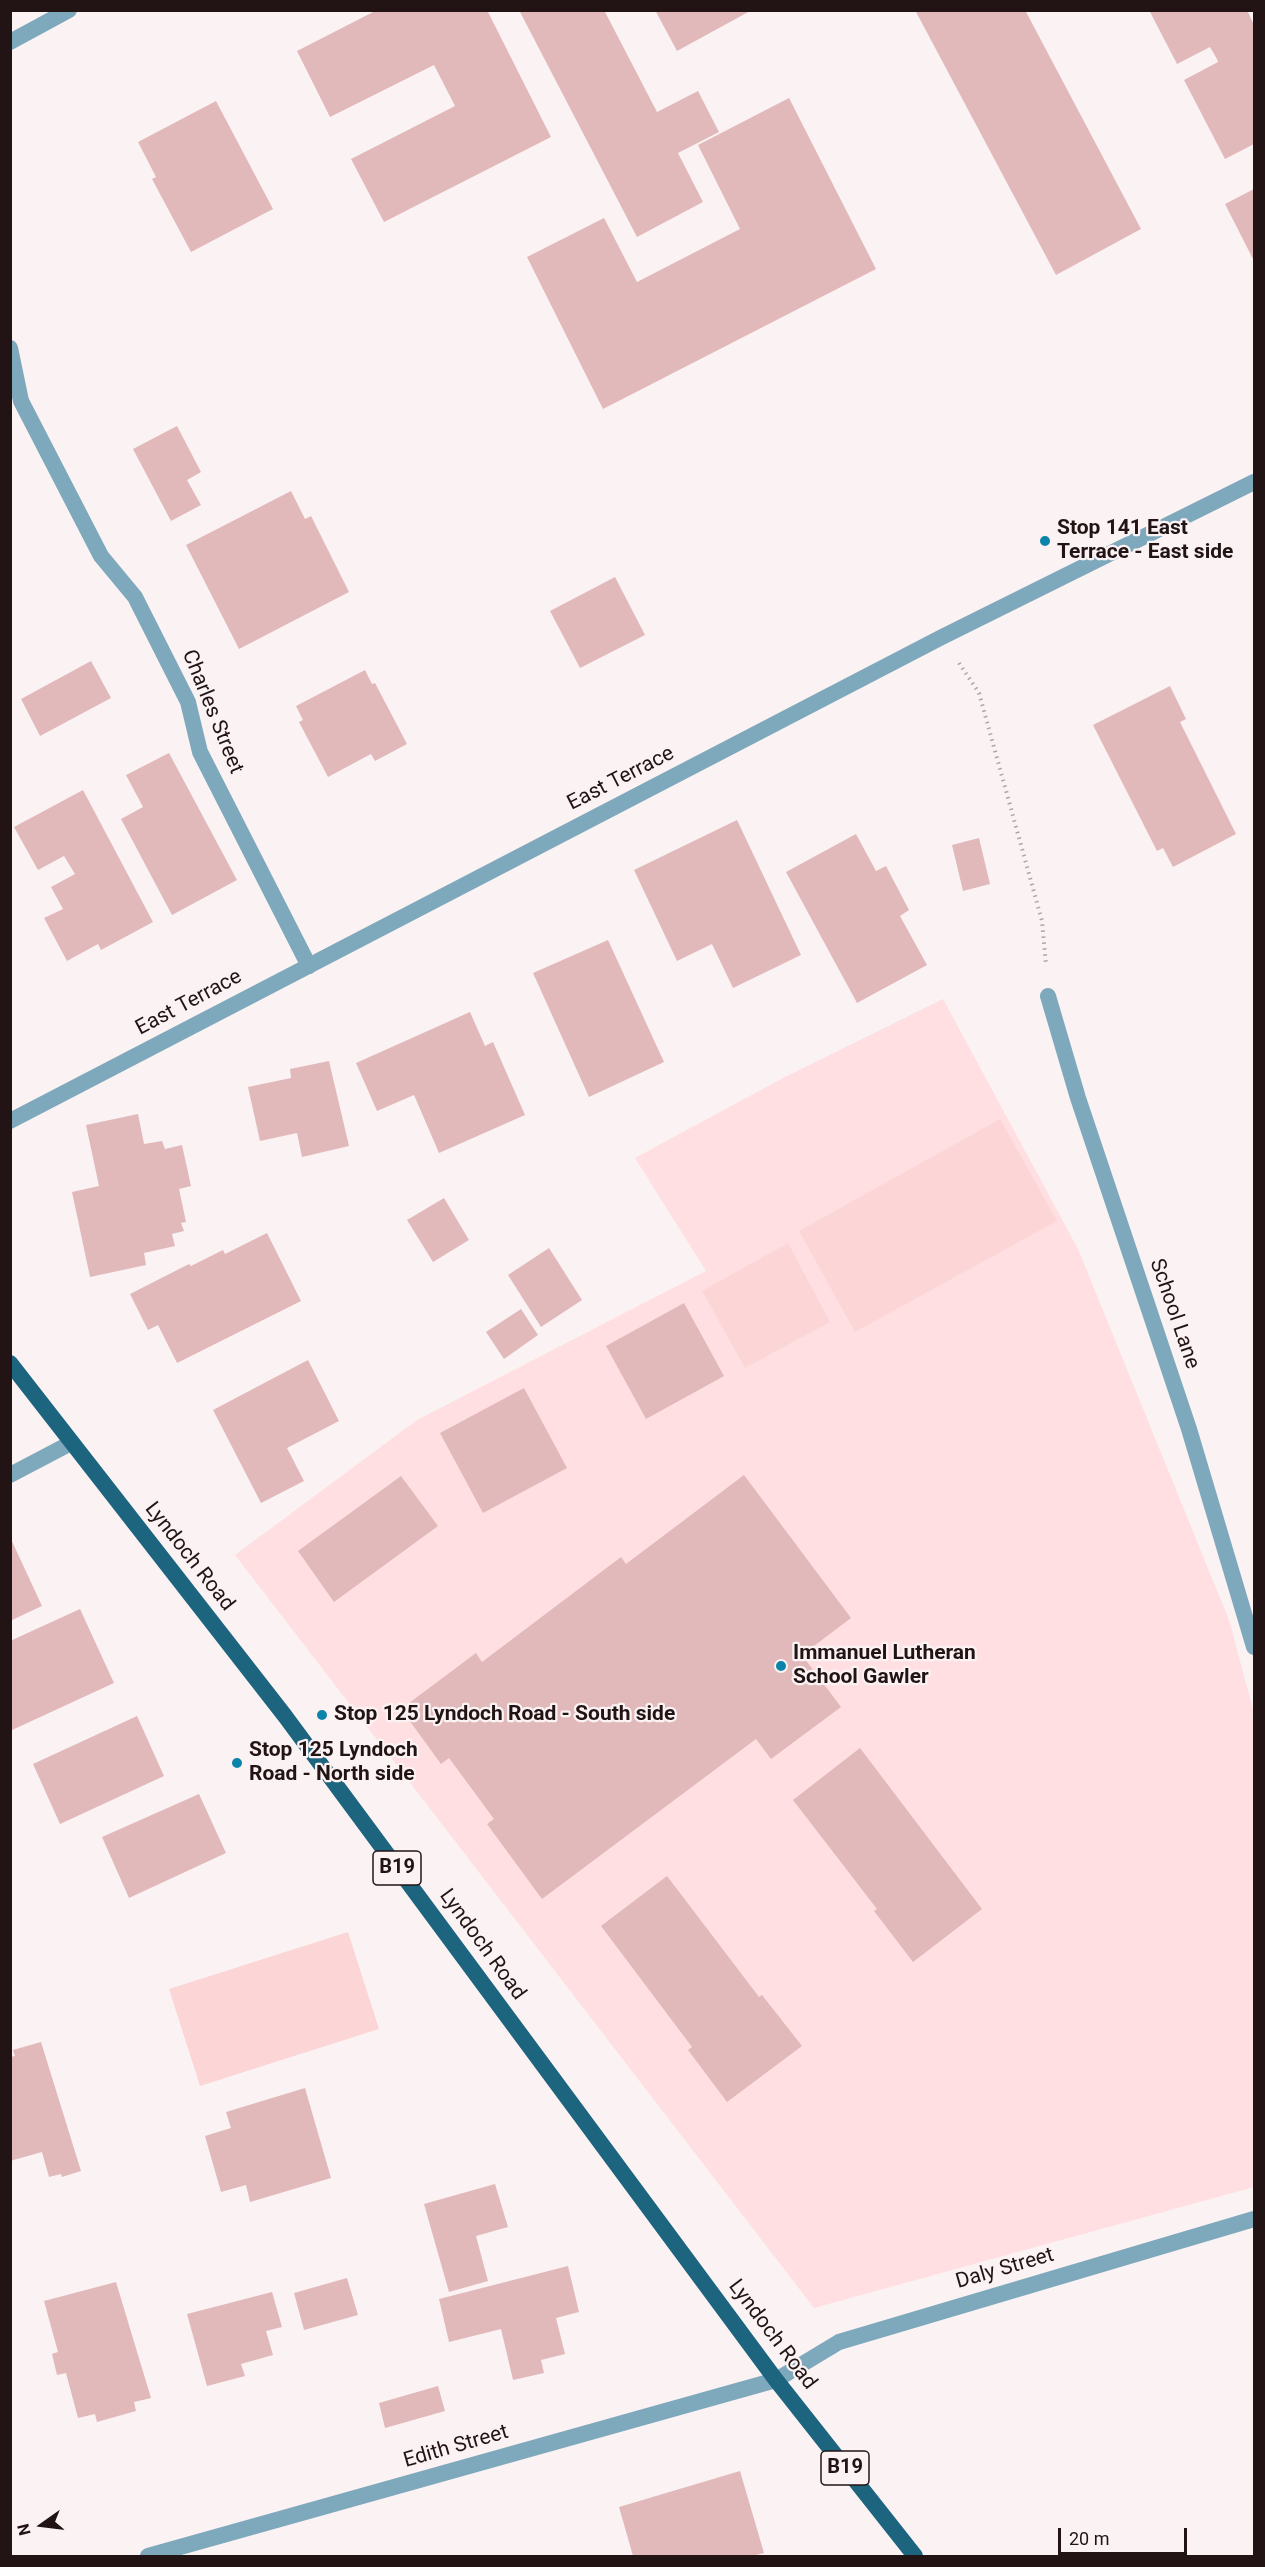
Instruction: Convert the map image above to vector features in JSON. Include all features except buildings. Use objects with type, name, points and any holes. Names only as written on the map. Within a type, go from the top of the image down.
[{"type":"main road","name":"Lyndoch Road","points":[[10,1363],[285,1716],[776,2380],[915,2556]]},
{"type":"street","points":[[10,42],[69,10]]},
{"type":"street","name":"Charles Street","points":[[10,348],[21,401],[101,556],[135,597],[188,702],[200,752],[309,966]]},
{"type":"street","name":"East Terrace","points":[[10,1121],[942,637],[1254,482]]},
{"type":"street","name":"School Lane","points":[[1048,996],[1078,1098],[1189,1429],[1254,1647]]},
{"type":"street","points":[[10,1475],[71,1443]]},
{"type":"street","name":"Daly Street","points":[[776,2380],[839,2342],[1254,2219]]},
{"type":"street","name":"Edith Street","points":[[148,2556],[776,2380]]},
{"type":"path","points":[[942,637],[979,693],[1042,921],[1048,996]]},
{"type":"shaded area","name":"Immanuel Lutheran School Gawler","points":[[943,999],[1078,1249],[1229,1620],[1254,1713],[1254,2187],[814,2308],[235,1555],[417,1420],[706,1271],[635,1158],[783,1078]]},
{"type":"shaded area","points":[[1000,1119],[1057,1221],[855,1332],[799,1231]]},
{"type":"shaded area","points":[[788,1243],[830,1322],[745,1368],[702,1291]]},
{"type":"shaded area","points":[[348,1932],[379,2029],[200,2086],[169,1989]]},
{"type":"place","name":"Stop 141 East Terrace - East side","points":[[1045,541]]},
{"type":"place","name":"Immanuel Lutheran School Gawler","points":[[781,1666]]},
{"type":"place","name":"Stop 125 Lyndoch Road - South side","points":[[322,1715]]},
{"type":"place","name":"Stop 125 Lyndoch Road - North side","points":[[237,1763]]}]
